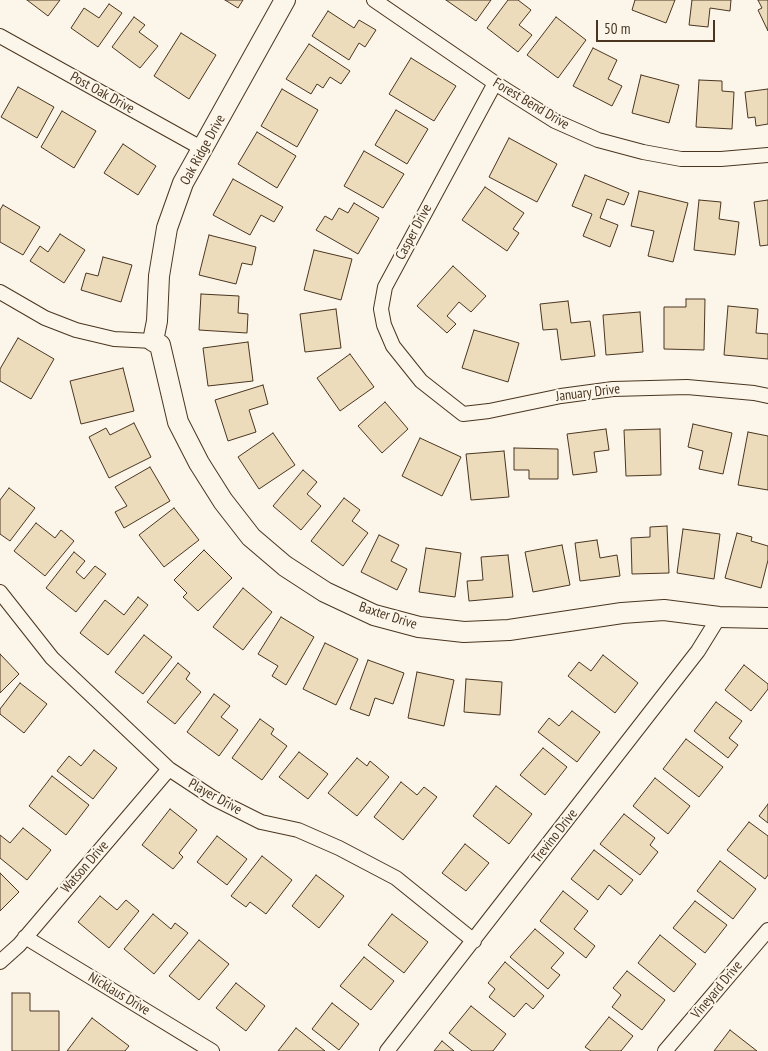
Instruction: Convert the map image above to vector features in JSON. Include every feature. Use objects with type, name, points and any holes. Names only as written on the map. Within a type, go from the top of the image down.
[{"type":"street","name":"Oak Ridge Drive","points":[[153,341],[157,320],[159,276],[167,228],[183,183],[286,0]]},
{"type":"street","name":"Forest Bend Drive","points":[[374,0],[495,83],[555,121],[598,140],[634,150],[681,159],[721,159],[768,155]]},
{"type":"street","name":"Post Oak Drive","points":[[0,36],[203,149]]},
{"type":"street","name":"Casper Drive","points":[[421,381],[393,346],[384,325],[381,309],[384,287],[495,83]]},
{"type":"street","points":[[0,292],[45,318],[76,330],[114,339],[153,341]]},
{"type":"street","name":"Baxter Drive","points":[[153,341],[160,345],[178,422],[199,463],[223,501],[251,537],[285,566],[325,592],[383,617],[419,627],[464,632],[509,630],[622,613],[664,610],[719,617],[768,618]]},
{"type":"street","name":"January Drive","points":[[421,381],[463,414],[489,411],[561,396],[613,389],[686,387],[768,396]]},
{"type":"street","name":"Player Drive","points":[[0,592],[52,658],[169,769],[213,798],[261,822],[298,830],[339,848],[396,878],[474,941]]},
{"type":"street","name":"Trevino Drive","points":[[387,1051],[698,651],[719,617]]},
{"type":"street","name":"Watson Drive","points":[[0,962],[25,937],[169,769]]},
{"type":"street","name":"Vineyard Drive","points":[[665,1051],[768,930]]},
{"type":"street","name":"Nicklaus Drive","points":[[25,937],[212,1051]]},
{"type":"building","points":[[27,0],[60,0],[48,16]]},
{"type":"building","points":[[225,0],[243,0],[238,8]]},
{"type":"building","points":[[446,0],[491,0],[476,21]]},
{"type":"building","points":[[508,0],[518,0],[531,10],[519,25],[532,35],[518,52],[487,28]]},
{"type":"building","points":[[635,0],[675,0],[666,23],[632,10]]},
{"type":"building","points":[[692,0],[731,0],[730,11],[710,8],[708,27],[689,25]]},
{"type":"building","points":[[758,0],[768,0],[768,31],[758,10],[762,8]]},
{"type":"building","points":[[109,4],[122,13],[98,47],[71,28],[84,8],[99,18]]},
{"type":"building","points":[[328,11],[354,28],[359,20],[376,30],[365,47],[359,43],[349,60],[312,36]]},
{"type":"building","points":[[134,17],[145,25],[139,32],[158,46],[140,68],[112,47]]},
{"type":"building","points":[[556,17],[586,40],[558,78],[527,55]]},
{"type":"building","points":[[181,33],[216,55],[189,99],[154,76]]},
{"type":"building","points":[[309,44],[350,71],[341,84],[330,77],[323,88],[317,84],[311,94],[286,79]]},
{"type":"building","points":[[593,48],[617,60],[608,79],[622,86],[612,106],[573,86]]},
{"type":"building","points":[[411,58],[456,86],[434,121],[389,94]]},
{"type":"building","points":[[641,75],[679,85],[669,123],[632,113]]},
{"type":"building","points":[[699,80],[722,81],[722,91],[734,92],[732,129],[696,127]]},
{"type":"building","points":[[18,87],[54,107],[37,138],[1,117]]},
{"type":"building","points":[[282,89],[318,110],[297,147],[261,126]]},
{"type":"building","points":[[768,89],[768,124],[756,126],[755,117],[748,118],[745,92]]},
{"type":"building","points":[[396,110],[428,129],[407,164],[375,145]]},
{"type":"building","points":[[62,111],[96,131],[74,168],[41,147]]},
{"type":"building","points":[[257,132],[296,156],[277,188],[238,164]]},
{"type":"building","points":[[509,138],[557,164],[537,202],[489,177]]},
{"type":"building","points":[[123,144],[156,166],[138,195],[104,173]]},
{"type":"building","points":[[364,151],[404,174],[383,208],[344,186]]},
{"type":"building","points":[[585,175],[629,193],[624,205],[607,199],[600,218],[618,225],[610,247],[583,236],[592,214],[572,206]]},
{"type":"building","points":[[233,179],[283,207],[274,222],[261,215],[250,235],[213,215]]},
{"type":"building","points":[[485,187],[524,213],[513,229],[519,233],[507,251],[462,220]]},
{"type":"building","points":[[639,191],[688,203],[673,262],[648,256],[654,231],[631,226]]},
{"type":"building","points":[[699,200],[721,202],[719,219],[739,222],[735,255],[694,250]]},
{"type":"building","points":[[768,200],[768,245],[760,246],[754,202]]},
{"type":"building","points":[[354,203],[379,218],[358,254],[316,230],[325,216],[332,220],[339,208],[348,213]]},
{"type":"building","points":[[3,205],[40,227],[23,255],[0,242],[0,210]]},
{"type":"building","points":[[60,234],[85,250],[64,283],[30,261],[40,246],[48,252]]},
{"type":"building","points":[[209,235],[256,247],[252,265],[242,263],[236,284],[199,275]]},
{"type":"building","points":[[314,250],[352,259],[341,300],[304,290]]},
{"type":"building","points":[[103,257],[132,265],[121,302],[81,290],[86,273],[98,276]]},
{"type":"building","points":[[453,266],[486,296],[471,312],[459,302],[447,316],[456,324],[447,333],[417,306]]},
{"type":"building","points":[[201,294],[239,296],[238,313],[248,314],[247,333],[199,330]]},
{"type":"building","points":[[686,299],[705,299],[704,350],[664,349],[664,307],[686,307]]},
{"type":"building","points":[[568,301],[571,323],[590,321],[595,356],[561,360],[557,329],[543,330],[540,304]]},
{"type":"building","points":[[728,306],[758,309],[756,333],[768,334],[768,359],[724,355]]},
{"type":"building","points":[[336,309],[341,348],[305,352],[300,314]]},
{"type":"building","points":[[640,312],[643,352],[606,355],[603,315]]},
{"type":"building","points":[[474,330],[519,343],[508,382],[462,368]]},
{"type":"building","points":[[18,338],[54,359],[31,399],[0,381],[0,369]]},
{"type":"building","points":[[248,342],[253,381],[208,386],[203,348]]},
{"type":"building","points":[[350,354],[374,387],[340,411],[317,378]]},
{"type":"building","points":[[123,368],[134,411],[81,424],[70,381]]},
{"type":"building","points":[[263,385],[268,404],[249,410],[256,432],[228,441],[215,400]]},
{"type":"building","points":[[385,402],[408,429],[382,453],[358,426]]},
{"type":"building","points":[[134,423],[151,457],[109,478],[89,437],[106,428],[110,435]]},
{"type":"building","points":[[693,424],[732,433],[723,474],[699,469],[703,451],[688,447]]},
{"type":"building","points":[[606,429],[609,450],[594,452],[597,472],[573,475],[567,434]]},
{"type":"building","points":[[660,429],[661,475],[626,476],[624,430]]},
{"type":"building","points":[[748,432],[768,436],[768,490],[738,485]]},
{"type":"building","points":[[273,433],[295,465],[259,489],[238,457]]},
{"type":"building","points":[[420,438],[461,457],[442,496],[402,476]]},
{"type":"building","points":[[514,448],[558,449],[558,479],[529,479],[529,470],[514,470]]},
{"type":"building","points":[[504,451],[509,497],[471,500],[466,454]]},
{"type":"building","points":[[150,467],[170,501],[124,528],[115,512],[127,506],[115,487]]},
{"type":"building","points":[[303,470],[317,482],[307,494],[321,506],[301,530],[273,506]]},
{"type":"building","points":[[9,488],[35,508],[10,541],[0,534],[0,500]]},
{"type":"building","points":[[344,498],[360,510],[352,521],[368,533],[343,566],[311,541]]},
{"type":"building","points":[[174,508],[199,540],[164,567],[139,535]]},
{"type":"building","points":[[36,523],[55,538],[61,530],[74,541],[45,576],[14,551]]},
{"type":"building","points":[[667,526],[669,573],[632,574],[631,538],[650,537],[650,527]]},
{"type":"building","points":[[683,529],[720,534],[714,579],[677,573]]},
{"type":"building","points":[[737,533],[752,537],[751,541],[768,546],[768,560],[761,588],[725,578]]},
{"type":"building","points":[[379,535],[399,545],[391,561],[407,569],[397,590],[361,572]]},
{"type":"building","points":[[597,540],[600,558],[617,555],[620,576],[580,581],[575,543]]},
{"type":"building","points":[[562,545],[570,585],[533,592],[525,552]]},
{"type":"building","points":[[426,548],[461,553],[455,597],[419,592]]},
{"type":"building","points":[[204,550],[232,578],[198,611],[183,597],[187,593],[174,580]]},
{"type":"building","points":[[74,552],[85,561],[76,572],[84,579],[95,566],[106,574],[76,612],[46,588]]},
{"type":"building","points":[[508,555],[513,597],[469,601],[467,581],[483,580],[481,557]]},
{"type":"building","points":[[243,588],[272,612],[243,650],[213,627]]},
{"type":"building","points":[[138,597],[148,605],[108,655],[80,633],[105,600],[124,615]]},
{"type":"building","points":[[281,617],[314,637],[286,685],[272,676],[278,666],[258,654]]},
{"type":"building","points":[[144,635],[172,657],[143,694],[115,672]]},
{"type":"building","points":[[325,643],[358,659],[336,705],[303,689]]},
{"type":"building","points":[[0,654],[19,674],[0,693]]},
{"type":"building","points":[[603,655],[638,683],[615,713],[568,676],[579,662],[591,671]]},
{"type":"building","points":[[368,660],[404,673],[393,704],[375,698],[369,716],[350,709]]},
{"type":"building","points":[[178,663],[190,673],[186,679],[201,692],[175,724],[147,702]]},
{"type":"building","points":[[744,665],[768,684],[768,689],[751,711],[725,690]]},
{"type":"building","points":[[417,672],[454,680],[444,726],[408,718]]},
{"type":"building","points":[[466,679],[502,682],[500,715],[464,712]]},
{"type":"building","points":[[20,683],[47,704],[24,733],[0,714],[0,709]]},
{"type":"building","points":[[214,694],[230,706],[221,717],[238,730],[219,756],[187,732]]},
{"type":"building","points":[[716,702],[742,721],[729,738],[738,745],[728,758],[694,731]]},
{"type":"building","points":[[572,711],[600,732],[577,762],[538,732],[549,718],[559,726]]},
{"type":"building","points":[[260,719],[274,729],[271,734],[287,746],[262,780],[232,758]]},
{"type":"building","points":[[686,739],[723,767],[699,797],[663,769]]},
{"type":"building","points":[[543,748],[567,767],[545,795],[520,775]]},
{"type":"building","points":[[94,750],[117,768],[93,799],[57,771],[69,756],[81,766]]},
{"type":"building","points":[[299,752],[328,774],[308,799],[279,777]]},
{"type":"building","points":[[357,758],[367,766],[370,761],[389,777],[357,816],[328,793]]},
{"type":"building","points":[[52,776],[89,805],[66,835],[29,806]]},
{"type":"building","points":[[655,778],[690,806],[668,834],[633,806]]},
{"type":"building","points":[[401,782],[417,795],[424,787],[437,797],[403,840],[374,817]]},
{"type":"building","points":[[496,786],[532,814],[509,844],[473,816]]},
{"type":"building","points":[[768,804],[768,823],[759,816]]},
{"type":"building","points":[[170,809],[197,830],[179,853],[183,857],[173,869],[142,845]]},
{"type":"building","points":[[624,814],[655,838],[650,845],[658,852],[640,875],[600,844]]},
{"type":"building","points":[[749,822],[768,836],[768,875],[765,879],[727,850]]},
{"type":"building","points":[[23,828],[51,850],[27,880],[0,858],[0,835],[10,843]]},
{"type":"building","points":[[217,836],[247,859],[227,885],[197,862]]},
{"type":"building","points":[[465,844],[489,863],[466,891],[442,873]]},
{"type":"building","points":[[594,850],[633,880],[621,895],[609,885],[598,900],[571,879]]},
{"type":"building","points":[[262,856],[292,880],[266,914],[250,902],[246,907],[231,896]]},
{"type":"building","points":[[720,861],[756,889],[733,919],[697,891]]},
{"type":"building","points":[[0,873],[19,892],[0,911]]},
{"type":"building","points":[[316,875],[344,896],[319,928],[292,906]]},
{"type":"building","points":[[563,891],[588,911],[574,929],[595,946],[586,958],[540,921]]},
{"type":"building","points":[[100,896],[117,910],[126,900],[139,911],[109,948],[78,922]]},
{"type":"building","points":[[695,901],[727,925],[705,953],[673,928]]},
{"type":"building","points":[[153,914],[171,929],[175,923],[188,933],[154,974],[124,949]]},
{"type":"building","points":[[392,914],[428,942],[404,973],[368,945]]},
{"type":"building","points":[[535,929],[564,953],[551,968],[560,975],[548,989],[510,957]]},
{"type":"building","points":[[660,935],[696,964],[674,992],[638,963]]},
{"type":"building","points":[[199,940],[229,964],[199,1000],[169,976]]},
{"type":"building","points":[[364,957],[394,981],[371,1010],[340,986]]},
{"type":"building","points":[[505,962],[544,996],[533,1009],[526,1003],[514,1017],[489,997],[495,989],[488,983]]},
{"type":"building","points":[[627,971],[665,1000],[642,1030],[612,1007],[621,995],[613,988]]},
{"type":"building","points":[[236,983],[265,1006],[246,1031],[216,1008]]},
{"type":"building","points":[[12,993],[30,993],[30,1011],[59,1011],[59,1051],[12,1051]]},
{"type":"building","points":[[332,1003],[359,1024],[339,1050],[312,1029]]},
{"type":"building","points":[[471,1006],[506,1034],[493,1051],[472,1051],[449,1033]]},
{"type":"building","points":[[609,1017],[633,1036],[621,1051],[591,1051],[585,1047]]},
{"type":"building","points":[[92,1018],[129,1046],[125,1051],[67,1051]]},
{"type":"building","points":[[296,1028],[325,1051],[278,1051]]},
{"type":"building","points":[[730,1030],[757,1051],[714,1051]]},
{"type":"building","points":[[442,1041],[454,1051],[434,1051]]}]
